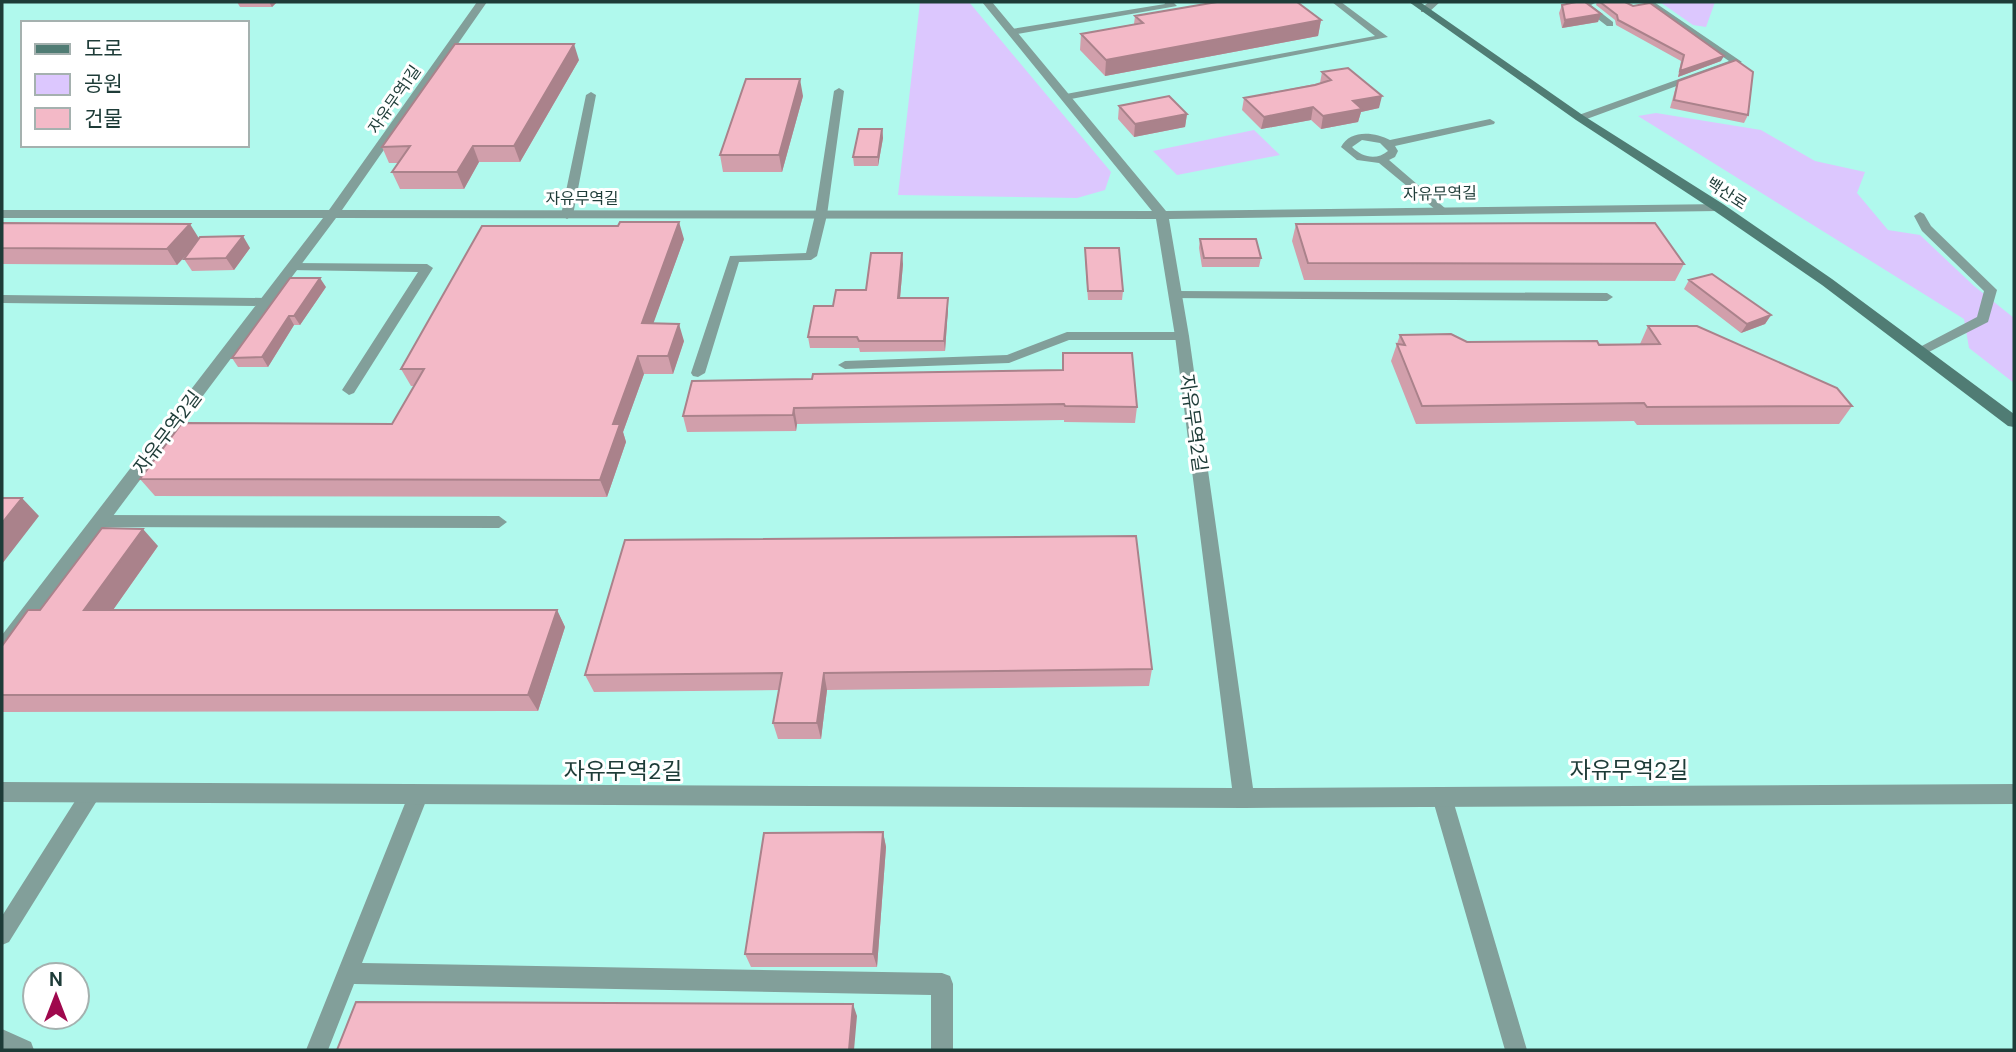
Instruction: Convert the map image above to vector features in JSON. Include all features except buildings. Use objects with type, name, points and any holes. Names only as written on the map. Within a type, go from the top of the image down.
[{"type":"main road","name":"백산로","points":[[1425,4],[1580,118],[1718,207],[1826,282],[2014,422]]},
{"type":"street","name":"자유무역1길","points":[[332,215],[482,2]]},
{"type":"street","points":[[987,2],[1162,215]]},
{"type":"street","points":[[1580,118],[1737,62],[1648,2]]},
{"type":"street","name":"자유무역길","points":[[2,214],[1162,215],[1718,207]]},
{"type":"street","name":"자유무역2길","points":[[2,649],[332,215]]},
{"type":"street","name":"자유무역2길","points":[[1162,215],[1182,336],[1244,798]]},
{"type":"street","name":"자유무역2길","points":[[2,792],[1244,798],[2014,794]]},
{"type":"lane","points":[[1012,32],[1172,6],[1168,2]]},
{"type":"lane","points":[[1066,97],[1383,37],[1336,2]]},
{"type":"lane","points":[[1593,2],[1584,4],[1610,24]]},
{"type":"lane","points":[[698,373],[734,259],[811,256],[821,215],[839,91]]},
{"type":"lane","points":[[567,215],[591,95]]},
{"type":"lane","points":[[1388,144],[1490,122]]},
{"type":"lane","points":[[1360,137],[1376,138],[1388,144],[1393,151],[1381,159],[1366,159],[1353,155],[1346,147],[1346,144],[1360,137]]},
{"type":"lane","points":[[1381,159],[1442,211]]},
{"type":"lane","points":[[1920,216],[1926,228],[1991,290],[1983,319],[1921,352]]},
{"type":"lane","points":[[292,267],[427,268],[349,390]]},
{"type":"lane","points":[[1175,295],[1607,297]]},
{"type":"lane","points":[[2,299],[265,302]]},
{"type":"lane","points":[[845,365],[1009,359],[1067,336],[1182,336]]},
{"type":"lane","points":[[99,521],[499,522]]},
{"type":"lane","points":[[2,935],[91,793]]},
{"type":"lane","points":[[317,1050],[418,796]]},
{"type":"lane","points":[[1442,797],[1516,1050]]},
{"type":"lane","points":[[348,973],[942,984],[942,1050]]},
{"type":"lane","points":[[2,1040],[23,1050]]},
{"type":"green space","points":[[920,2],[969,2],[1111,172],[1105,190],[1077,198],[898,195]]},
{"type":"green space","points":[[1660,2],[1715,2],[1706,27],[1693,25]]},
{"type":"green space","points":[[1656,113],[1761,130],[1815,161],[1865,172],[1857,193],[1888,230],[1920,235],[1974,286],[2014,318],[2014,383],[1969,348],[1964,319],[1638,116]]},
{"type":"green space","points":[[1254,130],[1280,155],[1177,175],[1153,151]]}]
